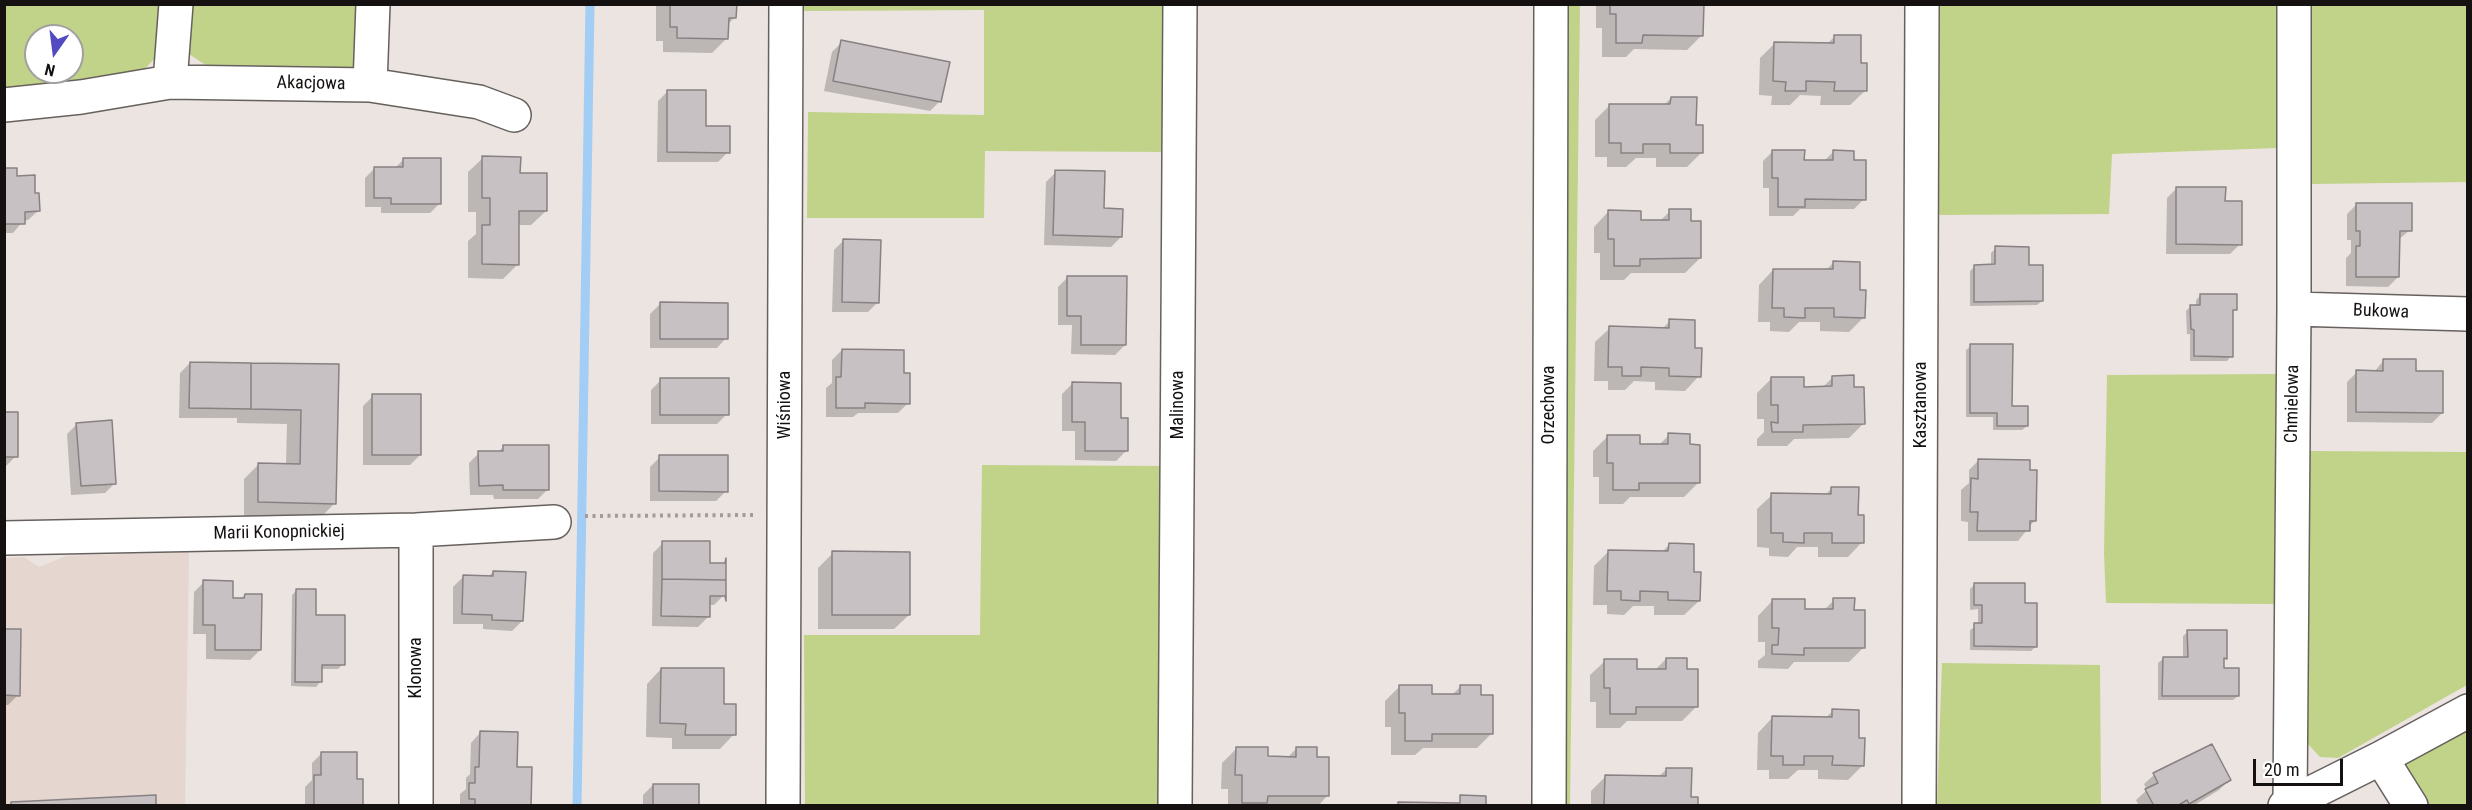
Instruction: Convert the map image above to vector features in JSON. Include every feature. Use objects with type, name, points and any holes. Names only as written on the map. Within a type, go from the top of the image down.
[{"type":"street","points":[[170,82],[176,4]]},
{"type":"street","name":"Akacjowa","points":[[4,105],[81,97],[170,82],[370,85],[373,4]]},
{"type":"street","name":"Wiśniowa","points":[[783,806],[786,4]]},
{"type":"street","name":"Malinowa","points":[[1175,806],[1180,4]]},
{"type":"street","name":"Orzechowa","points":[[1549,806],[1551,4]]},
{"type":"street","name":"Kasztanowa","points":[[1919,806],[1922,4]]},
{"type":"street","name":"Chmielowa","points":[[2287,804],[2294,309],[2294,4]]},
{"type":"street","points":[[370,85],[479,102],[514,115]]},
{"type":"street","name":"Bukowa","points":[[2294,309],[2468,314]]},
{"type":"street","name":"Marii Konopnickiej","points":[[4,538],[417,530],[554,522]]},
{"type":"street","name":"Klonowa","points":[[416,806],[417,530]]},
{"type":"street","points":[[2287,804],[2381,758],[2468,711]]},
{"type":"street","points":[[2381,758],[2411,806]]},
{"type":"path","points":[[591,516],[785,515]]},
{"type":"shaded area","points":[[189,552],[185,805],[5,805],[4,558],[24,557],[39,567],[66,556]]},
{"type":"green space","points":[[801,4],[1169,5],[1169,152],[985,151],[984,218],[807,218],[808,112],[984,115],[984,10],[801,11]]},
{"type":"green space","points":[[1580,4],[1570,805],[1562,806],[1569,5]]},
{"type":"green space","points":[[5,5],[165,5],[159,54],[137,77],[84,83],[84,24],[24,24],[24,84],[75,84],[5,92]]},
{"type":"green space","points":[[184,5],[364,5],[358,70],[213,70],[186,52]]},
{"type":"green space","points":[[1938,5],[2277,5],[2277,148],[2112,154],[2109,214],[1936,215]]},
{"type":"green space","points":[[2312,5],[2467,5],[2467,182],[2312,184]]},
{"type":"green space","points":[[2276,374],[2278,604],[2106,603],[2104,553],[2107,375]]},
{"type":"green space","points":[[2306,451],[2467,452],[2467,685],[2338,758],[2320,757],[2304,740]]},
{"type":"green space","points":[[982,465],[1166,466],[1160,805],[805,805],[804,635],[980,635]]},
{"type":"green space","points":[[1942,663],[2100,665],[2101,805],[1937,805]]},
{"type":"green space","points":[[2467,724],[2467,805],[2422,805],[2403,759]]},
{"type":"building","points":[[670,4],[737,4],[736,18],[729,18],[728,39],[677,38],[677,27],[670,27]]},
{"type":"building","points":[[1610,4],[1704,4],[1703,36],[1643,35],[1642,43],[1616,43],[1616,14],[1610,14]]},
{"type":"building","points":[[1834,35],[1861,35],[1861,63],[1867,63],[1867,91],[1834,91],[1835,82],[1806,81],[1806,91],[1785,91],[1786,82],[1773,81],[1774,42],[1834,43]]},
{"type":"building","points":[[841,40],[950,62],[941,102],[833,81]]},
{"type":"building","points":[[667,90],[706,90],[706,126],[730,126],[730,153],[667,152]]},
{"type":"building","points":[[1671,97],[1697,97],[1696,125],[1703,125],[1703,153],[1670,153],[1670,144],[1643,144],[1643,153],[1621,153],[1621,143],[1609,143],[1609,104],[1670,104]]},
{"type":"building","points":[[1772,150],[1805,150],[1804,160],[1833,160],[1833,150],[1854,151],[1854,160],[1866,160],[1866,200],[1805,199],[1805,207],[1778,207],[1778,178],[1772,178]]},
{"type":"building","points":[[482,156],[521,157],[520,173],[547,173],[547,211],[519,211],[519,265],[482,264],[482,225],[490,225],[490,198],[482,198]]},
{"type":"building","points":[[403,158],[441,158],[441,204],[391,204],[391,198],[374,198],[374,167],[403,167]]},
{"type":"building","points":[[4,168],[17,168],[17,176],[35,175],[35,193],[39,193],[40,211],[25,212],[25,224],[4,224]]},
{"type":"building","points":[[1055,170],[1105,171],[1104,208],[1123,209],[1122,237],[1053,235]]},
{"type":"building","points":[[2176,187],[2226,187],[2225,201],[2242,201],[2242,245],[2176,244]]},
{"type":"building","points":[[2356,203],[2412,203],[2412,231],[2400,231],[2399,277],[2356,277],[2356,246],[2360,246],[2360,231],[2356,231]]},
{"type":"building","points":[[1669,209],[1691,209],[1691,221],[1701,221],[1701,258],[1640,259],[1640,266],[1614,266],[1614,239],[1608,239],[1608,210],[1641,211],[1641,220],[1669,220]]},
{"type":"building","points":[[843,239],[881,240],[879,303],[842,302]]},
{"type":"building","points":[[1995,246],[2029,247],[2029,265],[2043,265],[2043,301],[1974,302],[1974,265],[1995,264]]},
{"type":"building","points":[[1833,261],[1860,262],[1860,290],[1866,290],[1865,318],[1834,317],[1834,308],[1805,308],[1805,318],[1784,317],[1784,308],[1772,308],[1773,269],[1833,269]]},
{"type":"building","points":[[1067,276],[1127,276],[1126,345],[1081,345],[1081,316],[1067,316]]},
{"type":"building","points":[[2200,294],[2237,294],[2237,310],[2233,310],[2233,357],[2194,356],[2194,330],[2191,329],[2190,305],[2200,305]]},
{"type":"building","points":[[660,302],[728,303],[728,339],[660,339]]},
{"type":"building","points":[[1669,319],[1695,320],[1695,348],[1702,348],[1701,377],[1669,376],[1669,368],[1641,367],[1641,376],[1622,376],[1622,367],[1608,367],[1609,326],[1669,328]]},
{"type":"building","points":[[1970,344],[2013,344],[2012,406],[2028,406],[2028,426],[1997,426],[1997,413],[1970,413]]},
{"type":"building","points":[[842,349],[904,350],[904,373],[910,373],[910,404],[865,403],[865,408],[836,408],[836,377],[841,377]]},
{"type":"building","points":[[2383,359],[2416,359],[2416,371],[2443,371],[2443,413],[2356,412],[2356,370],[2383,371]]},
{"type":"building","points":[[190,362],[251,363],[251,409],[189,408]]},
{"type":"building","points":[[251,363],[339,364],[336,504],[258,502],[258,463],[300,464],[301,410],[251,409]]},
{"type":"building","points":[[1854,375],[1854,387],[1864,387],[1865,424],[1803,425],[1803,432],[1772,432],[1771,422],[1778,423],[1778,405],[1771,405],[1771,377],[1804,377],[1804,387],[1832,386],[1832,376]]},
{"type":"building","points":[[660,378],[729,378],[729,415],[660,415]]},
{"type":"building","points":[[1072,382],[1121,383],[1121,418],[1128,418],[1128,451],[1085,451],[1085,422],[1072,422]]},
{"type":"building","points":[[372,394],[421,394],[421,455],[372,455]]},
{"type":"building","points":[[4,412],[18,412],[18,457],[4,457]]},
{"type":"building","points":[[112,420],[116,484],[81,486],[76,423]]},
{"type":"building","points":[[1668,433],[1690,434],[1690,444],[1700,445],[1700,483],[1639,483],[1639,490],[1613,490],[1613,463],[1607,463],[1607,435],[1640,435],[1640,444],[1668,444]]},
{"type":"building","points":[[503,445],[549,445],[549,490],[503,490],[503,485],[479,486],[478,451],[503,451]]},
{"type":"building","points":[[659,455],[728,455],[728,492],[659,491]]},
{"type":"building","points":[[1978,459],[2030,460],[2030,470],[2037,470],[2036,521],[2030,521],[2030,531],[1977,531],[1978,512],[1970,512],[1971,478],[1978,479]]},
{"type":"building","points":[[1831,487],[1859,487],[1858,515],[1864,515],[1864,543],[1832,543],[1832,533],[1804,533],[1804,543],[1783,542],[1783,533],[1771,533],[1771,493],[1831,494]]},
{"type":"building","points":[[662,541],[710,541],[710,563],[725,563],[726,558],[726,580],[662,579]]},
{"type":"building","points":[[1669,543],[1694,544],[1694,572],[1701,572],[1700,601],[1668,600],[1668,592],[1640,591],[1640,601],[1621,600],[1621,591],[1607,591],[1608,550],[1668,551]]},
{"type":"building","points":[[832,551],[910,552],[910,615],[832,615]]},
{"type":"building","points":[[493,571],[526,572],[523,621],[492,620],[492,615],[462,614],[463,575],[493,576]]},
{"type":"building","points":[[662,579],[726,580],[726,601],[725,596],[710,596],[710,617],[661,616]]},
{"type":"building","points":[[203,580],[233,581],[233,598],[244,598],[245,594],[262,594],[261,650],[215,650],[215,625],[203,625]]},
{"type":"building","points":[[1974,583],[2025,583],[2025,603],[2037,603],[2037,647],[1974,646],[1974,623],[1982,623],[1982,605],[1974,605]]},
{"type":"building","points":[[296,589],[316,589],[316,615],[345,615],[345,665],[322,665],[322,682],[295,682]]},
{"type":"building","points":[[1833,598],[1855,598],[1854,610],[1865,610],[1865,648],[1804,648],[1804,655],[1772,654],[1772,645],[1778,645],[1779,628],[1772,628],[1772,599],[1805,599],[1805,609],[1833,609]]},
{"type":"building","points":[[4,629],[21,629],[20,696],[4,695]]},
{"type":"building","points":[[2187,630],[2227,630],[2227,659],[2224,658],[2224,668],[2239,668],[2239,696],[2162,696],[2163,657],[2188,657]]},
{"type":"building","points":[[1666,658],[1687,658],[1687,669],[1698,669],[1698,707],[1636,707],[1636,714],[1610,714],[1610,688],[1604,688],[1604,659],[1637,659],[1637,669],[1666,669]]},
{"type":"building","points":[[661,668],[724,668],[724,704],[736,704],[736,735],[685,735],[686,724],[660,723]]},
{"type":"building","points":[[1399,685],[1432,685],[1432,694],[1460,694],[1460,685],[1481,685],[1481,695],[1493,695],[1493,734],[1432,734],[1432,741],[1405,741],[1405,713],[1399,713]]},
{"type":"building","points":[[1832,709],[1859,710],[1859,738],[1865,738],[1864,766],[1832,765],[1833,756],[1804,756],[1804,765],[1783,765],[1783,756],[1771,756],[1772,716],[1832,717]]},
{"type":"building","points":[[480,731],[518,732],[517,767],[532,767],[531,806],[475,806],[475,799],[469,799],[469,783],[475,783],[475,767],[479,767]]},
{"type":"building","points":[[2212,744],[2231,780],[2189,804],[2187,800],[2177,806],[2154,806],[2145,789],[2158,783],[2153,773]]},
{"type":"building","points":[[1236,747],[1268,747],[1268,756],[1296,757],[1296,747],[1317,747],[1317,757],[1329,757],[1329,796],[1268,796],[1267,803],[1242,803],[1242,775],[1235,775]]},
{"type":"building","points":[[321,752],[357,752],[357,779],[363,779],[363,806],[314,806],[314,775],[321,775]]},
{"type":"building","points":[[1666,768],[1692,768],[1691,797],[1698,797],[1698,806],[1604,806],[1605,775],[1666,776]]},
{"type":"building","points":[[653,784],[699,784],[699,806],[653,806]]},
{"type":"building","points":[[156,795],[156,806],[11,806],[11,802]]},
{"type":"building","points":[[1460,795],[1486,796],[1486,806],[1398,806],[1398,802],[1460,803]]},
{"type":"waterway","points":[[577,806],[590,4]]}]
